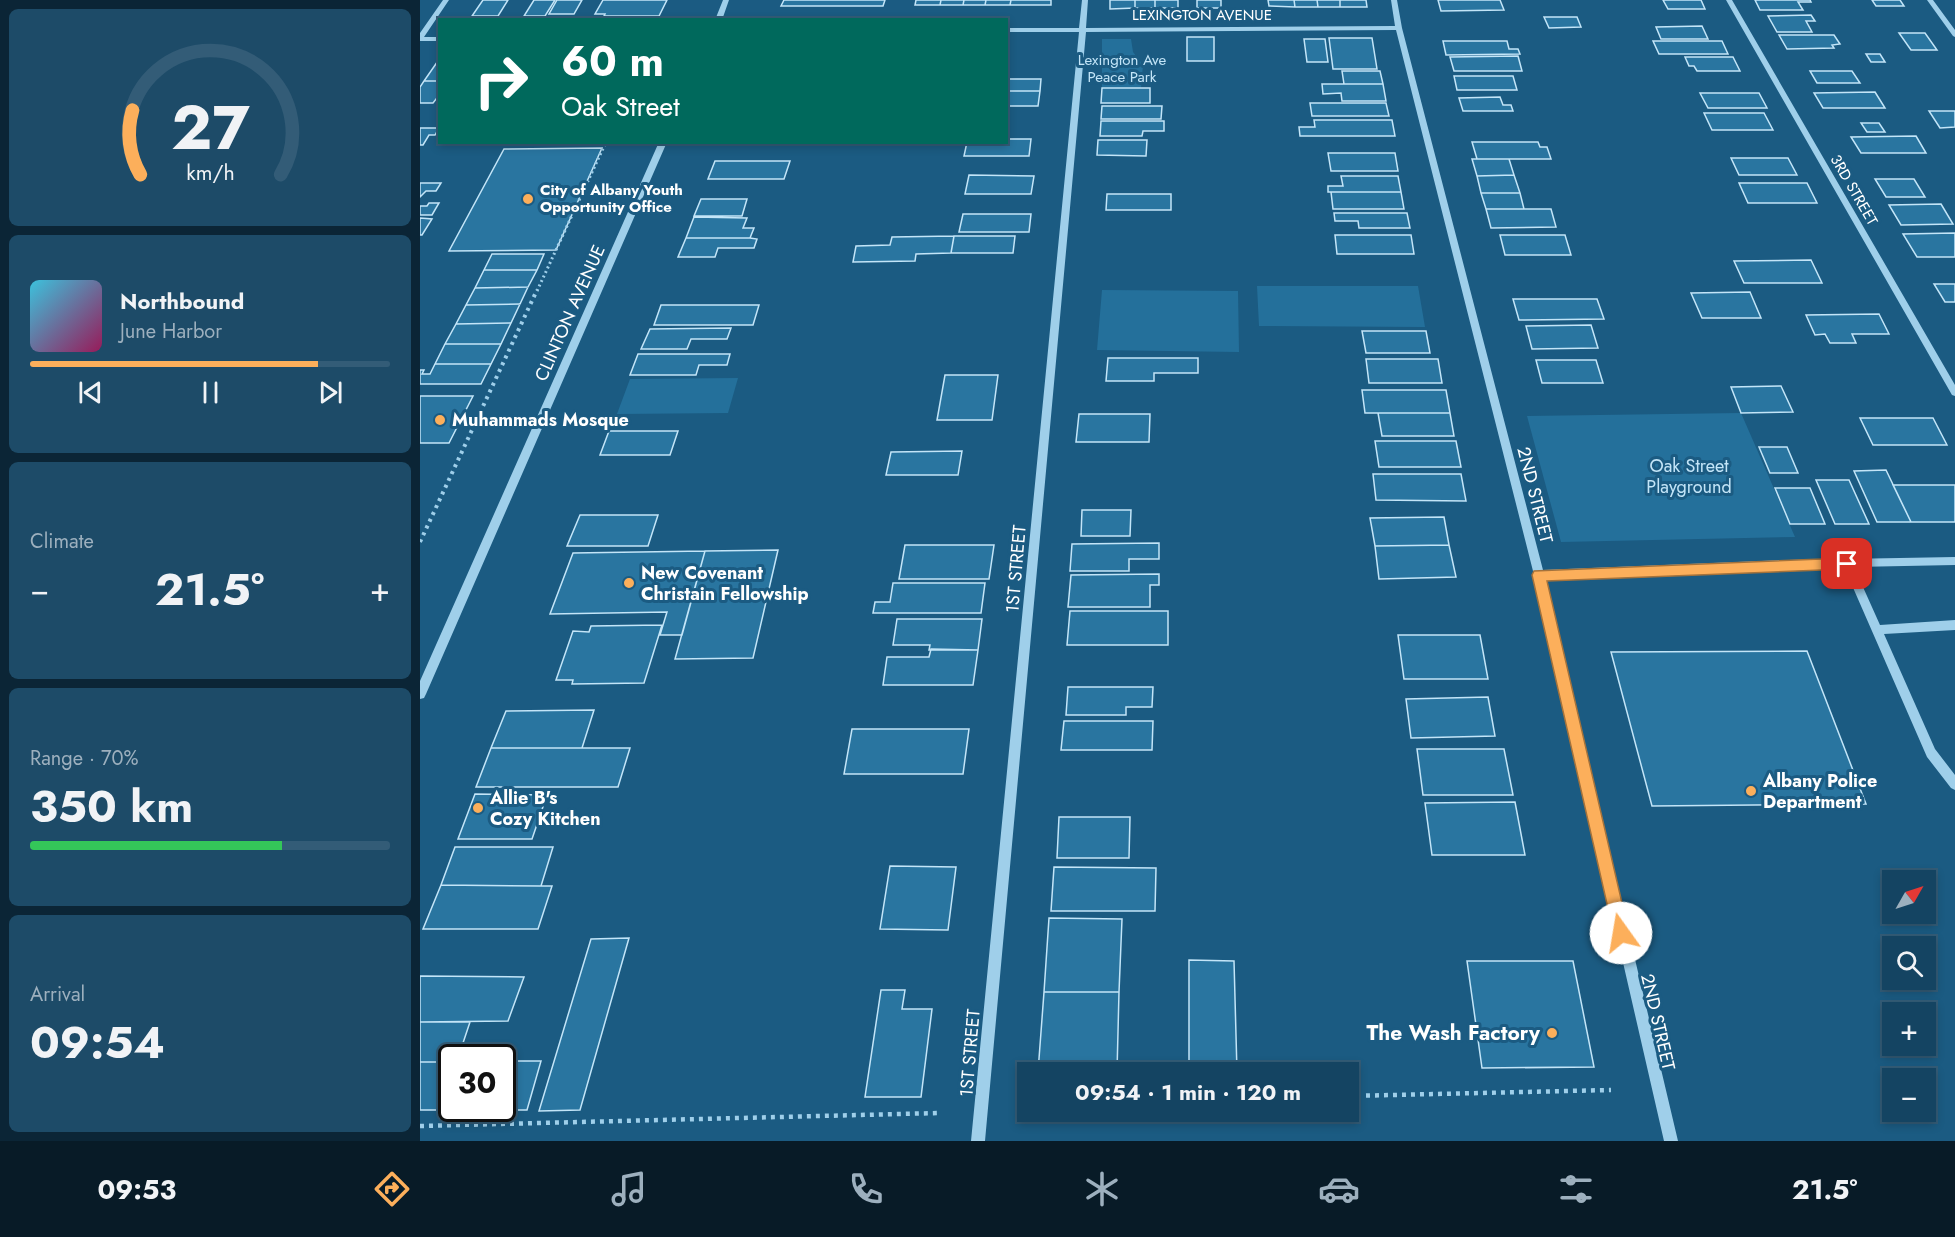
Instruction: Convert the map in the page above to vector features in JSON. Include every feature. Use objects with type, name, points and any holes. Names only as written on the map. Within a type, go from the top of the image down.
[{"type":"street","points":[[420,38],[447,0]]},
{"type":"street","points":[[719,18],[726,0]]},
{"type":"street","name":"1ST STREET","points":[[978,1141],[1085,0]]},
{"type":"street","name":"2ND STREET","points":[[1394,0],[1398,28],[1539,575],[1671,1141]]},
{"type":"street","name":"3RD STREET","points":[[1729,0],[1955,393]]},
{"type":"street","points":[[1930,0],[1955,34]]},
{"type":"street","name":"LEXINGTON AVENUE","points":[[1008,30],[1398,28]]},
{"type":"street","points":[[420,38],[438,39]]},
{"type":"street","name":"CLINTON AVENUE","points":[[420,694],[662,144]]},
{"type":"street","points":[[1539,575],[1955,561]]},
{"type":"street","points":[[1847,564],[1931,753],[1955,784]]},
{"type":"street","points":[[1877,630],[1955,625]]},
{"type":"path","points":[[420,542],[605,144]]},
{"type":"path","points":[[1359,1096],[1611,1090]]},
{"type":"path","points":[[420,1126],[939,1113]]},
{"type":"green space","name":"Lexington Ave Peace Park","points":[[1102,39],[1131,39],[1133,52],[1143,65],[1141,88],[1102,88]]},
{"type":"green space","points":[[1257,286],[1418,286],[1425,327],[1259,326]]},
{"type":"green space","points":[[1102,290],[1238,291],[1239,352],[1097,350]]},
{"type":"green space","points":[[738,378],[728,413],[617,414],[630,379]]},
{"type":"green space","name":"Oak Street Playground","points":[[1741,413],[1795,537],[1561,542],[1527,416]]},
{"type":"building","points":[[483,0],[508,0],[498,16],[472,16]]},
{"type":"building","points":[[534,0],[555,0],[545,16],[524,16]]},
{"type":"building","points":[[557,0],[582,0],[574,14],[549,14]]},
{"type":"building","points":[[603,0],[667,0],[659,16],[595,14]]},
{"type":"building","points":[[784,0],[885,0],[883,6],[781,6]]},
{"type":"building","points":[[916,0],[941,0],[940,5],[915,5]]},
{"type":"building","points":[[941,0],[964,0],[963,5],[940,5]]},
{"type":"building","points":[[964,0],[986,0],[985,5],[963,5]]},
{"type":"building","points":[[986,0],[1011,0],[1010,5],[985,5]]},
{"type":"building","points":[[1011,0],[1051,0],[1051,5],[1010,5]]},
{"type":"building","points":[[1110,0],[1135,0],[1135,8],[1110,9]]},
{"type":"building","points":[[1135,0],[1155,0],[1155,8],[1135,8]]},
{"type":"building","points":[[1155,0],[1178,0],[1178,8],[1155,8]]},
{"type":"building","points":[[1197,0],[1221,0],[1221,8],[1197,8]]},
{"type":"building","points":[[1268,0],[1294,0],[1295,7],[1269,6]]},
{"type":"building","points":[[1294,0],[1317,0],[1318,7],[1295,7]]},
{"type":"building","points":[[1317,0],[1340,0],[1340,7],[1318,7]]},
{"type":"building","points":[[1340,0],[1366,0],[1367,7],[1340,7]]},
{"type":"building","points":[[1438,0],[1500,0],[1504,10],[1441,11]]},
{"type":"building","points":[[1663,0],[1701,0],[1705,9],[1668,9]]},
{"type":"building","points":[[1755,0],[1810,0],[1811,2],[1798,2],[1803,10],[1760,10]]},
{"type":"building","points":[[1872,0],[1900,0],[1904,6],[1876,6]]},
{"type":"building","points":[[1811,15],[1815,21],[1806,21],[1812,32],[1777,32],[1768,16]]},
{"type":"building","points":[[1544,17],[1577,17],[1581,27],[1549,28]]},
{"type":"building","points":[[1702,26],[1708,39],[1661,39],[1656,27]]},
{"type":"building","points":[[1899,33],[1925,33],[1937,50],[1911,50]]},
{"type":"building","points":[[1779,35],[1834,35],[1840,44],[1832,45],[1834,48],[1787,49]]},
{"type":"building","points":[[1187,37],[1214,37],[1214,61],[1187,61]]},
{"type":"building","points":[[1329,38],[1372,38],[1377,69],[1333,69]]},
{"type":"building","points":[[1304,39],[1325,39],[1328,62],[1307,62]]},
{"type":"building","points":[[1443,41],[1507,41],[1509,49],[1518,49],[1520,54],[1446,55]]},
{"type":"building","points":[[1653,41],[1722,41],[1728,54],[1659,54]]},
{"type":"building","points":[[1866,54],[1880,54],[1885,62],[1871,62]]},
{"type":"building","points":[[1518,56],[1522,71],[1454,71],[1450,57]]},
{"type":"building","points":[[1685,57],[1733,57],[1740,71],[1697,71],[1694,66],[1689,66]]},
{"type":"building","points":[[438,61],[438,81],[424,81]]},
{"type":"building","points":[[1342,71],[1380,71],[1383,84],[1344,84]]},
{"type":"building","points":[[1810,71],[1852,71],[1860,83],[1817,83]]},
{"type":"building","points":[[1454,76],[1513,76],[1517,90],[1457,90]]},
{"type":"building","points":[[1008,79],[1041,79],[1040,91],[1008,91]]},
{"type":"building","points":[[424,81],[438,81],[438,97],[433,103],[420,103],[420,87]]},
{"type":"building","points":[[1322,84],[1383,84],[1386,101],[1342,101],[1341,93],[1323,94]]},
{"type":"building","points":[[1102,88],[1150,88],[1150,103],[1101,103]]},
{"type":"building","points":[[1008,91],[1040,91],[1038,106],[1008,106]]},
{"type":"building","points":[[1875,92],[1885,108],[1823,108],[1814,93]]},
{"type":"building","points":[[1700,93],[1759,93],[1767,108],[1708,108]]},
{"type":"building","points":[[1500,97],[1503,105],[1511,105],[1513,111],[1463,111],[1459,98]]},
{"type":"building","points":[[1310,103],[1386,103],[1389,116],[1312,116]]},
{"type":"building","points":[[1102,106],[1162,106],[1161,119],[1101,119]]},
{"type":"building","points":[[1929,111],[1955,111],[1955,127],[1940,128]]},
{"type":"building","points":[[1704,113],[1764,113],[1773,130],[1712,130]]},
{"type":"building","points":[[1314,120],[1392,120],[1395,136],[1300,136],[1299,127],[1315,127]]},
{"type":"building","points":[[1101,121],[1164,121],[1164,131],[1143,131],[1142,136],[1100,136]]},
{"type":"building","points":[[1861,123],[1879,123],[1885,132],[1867,132]]},
{"type":"building","points":[[420,128],[438,128],[435,135],[429,135],[423,145],[420,145]]},
{"type":"building","points":[[1916,136],[1926,153],[1861,153],[1851,137]]},
{"type":"building","points":[[1008,139],[1031,139],[1029,156],[964,156],[967,144],[1008,144]]},
{"type":"building","points":[[1098,140],[1147,140],[1146,156],[1097,155]]},
{"type":"building","points":[[1472,142],[1538,142],[1540,147],[1547,147],[1551,159],[1477,159]]},
{"type":"building","name":"City of Albany Youth Opportunity Office","points":[[602,148],[556,250],[449,251],[504,149]]},
{"type":"building","points":[[1328,153],[1395,153],[1398,171],[1331,171]]},
{"type":"building","points":[[1731,158],[1788,158],[1797,175],[1739,175]]},
{"type":"building","points":[[1472,159],[1509,159],[1514,175],[1477,176]]},
{"type":"building","points":[[715,161],[790,161],[784,179],[708,179]]},
{"type":"building","points":[[969,175],[1034,176],[1031,194],[965,194]]},
{"type":"building","points":[[1514,175],[1520,193],[1481,193],[1477,176]]},
{"type":"building","points":[[1341,176],[1398,176],[1401,192],[1328,192],[1328,186],[1343,186]]},
{"type":"building","points":[[1875,179],[1914,179],[1925,197],[1886,197]]},
{"type":"building","points":[[420,183],[441,183],[436,191],[426,191],[420,197]]},
{"type":"building","points":[[1739,183],[1807,183],[1817,203],[1748,203]]},
{"type":"building","points":[[1331,192],[1401,192],[1404,209],[1333,209]]},
{"type":"building","points":[[1481,193],[1520,193],[1524,209],[1486,209]]},
{"type":"building","points":[[1107,194],[1171,194],[1171,210],[1106,210]]},
{"type":"building","points":[[701,199],[747,199],[742,216],[694,216]]},
{"type":"building","points":[[429,203],[439,203],[432,215],[420,215],[420,206],[427,206]]},
{"type":"building","points":[[1941,204],[1953,224],[1901,225],[1889,205]]},
{"type":"building","points":[[1486,209],[1551,209],[1556,227],[1491,228]]},
{"type":"building","points":[[1334,213],[1407,213],[1410,228],[1359,228],[1358,221],[1335,221]]},
{"type":"building","points":[[963,214],[1031,214],[1029,232],[959,232]]},
{"type":"building","points":[[694,217],[747,218],[743,228],[754,228],[750,238],[686,238]]},
{"type":"building","points":[[420,218],[432,219],[422,235],[420,235]]},
{"type":"building","points":[[1955,233],[1955,257],[1917,257],[1903,234]]},
{"type":"building","points":[[1335,235],[1411,235],[1414,254],[1337,254]]},
{"type":"building","points":[[1500,235],[1565,235],[1571,255],[1505,255]]},
{"type":"building","points":[[954,236],[1015,236],[1013,253],[951,253]]},
{"type":"building","points":[[954,236],[951,253],[916,254],[915,261],[853,262],[856,246],[890,245],[892,237]]},
{"type":"building","points":[[686,238],[757,239],[754,248],[718,248],[715,257],[678,257]]},
{"type":"building","points":[[492,254],[544,254],[537,270],[484,270]]},
{"type":"building","points":[[1811,260],[1822,283],[1744,283],[1734,261]]},
{"type":"building","points":[[484,270],[537,270],[528,287],[475,288]]},
{"type":"building","points":[[1934,284],[1955,284],[1955,302],[1945,302]]},
{"type":"building","points":[[528,287],[520,304],[466,305],[475,288]]},
{"type":"building","points":[[1750,292],[1761,318],[1702,318],[1691,293]]},
{"type":"building","points":[[1513,299],[1597,299],[1604,319],[1519,320]]},
{"type":"building","points":[[520,304],[511,323],[456,324],[466,305]]},
{"type":"building","points":[[661,305],[759,305],[753,325],[654,325]]},
{"type":"building","points":[[1879,314],[1889,334],[1852,334],[1856,343],[1830,343],[1825,334],[1815,335],[1806,315]]},
{"type":"building","points":[[511,323],[501,344],[445,344],[456,324]]},
{"type":"building","points":[[1591,325],[1598,348],[1532,349],[1526,326]]},
{"type":"building","points":[[731,328],[727,339],[691,339],[687,349],[641,349],[650,329]]},
{"type":"building","points":[[1362,331],[1426,331],[1430,353],[1366,353]]},
{"type":"building","points":[[445,344],[501,344],[491,364],[435,364]]},
{"type":"building","points":[[638,354],[730,354],[727,365],[699,365],[696,375],[630,375]]},
{"type":"building","points":[[1108,358],[1198,358],[1198,373],[1154,373],[1154,381],[1106,381]]},
{"type":"building","points":[[1366,359],[1438,359],[1442,383],[1369,383]]},
{"type":"building","points":[[1536,360],[1596,360],[1603,383],[1542,383]]},
{"type":"building","points":[[435,364],[491,364],[481,384],[420,384],[420,370],[424,370],[422,374],[430,374]]},
{"type":"building","points":[[945,375],[998,375],[992,420],[937,420]]},
{"type":"building","points":[[1781,386],[1793,412],[1741,413],[1731,387]]},
{"type":"building","points":[[1362,390],[1446,390],[1450,413],[1365,413]]},
{"type":"building","name":"Muhammads Mosque","points":[[420,396],[473,396],[449,443],[420,443]]},
{"type":"building","points":[[1378,413],[1450,413],[1454,436],[1382,436]]},
{"type":"building","points":[[1079,414],[1150,414],[1149,442],[1076,442]]},
{"type":"building","points":[[1860,418],[1933,418],[1947,445],[1873,445]]},
{"type":"building","points":[[609,431],[678,431],[670,455],[600,455]]},
{"type":"building","points":[[1375,441],[1456,441],[1461,467],[1379,467]]},
{"type":"building","points":[[1759,447],[1787,447],[1798,473],[1770,473]]},
{"type":"building","points":[[962,451],[958,475],[886,475],[891,452]]},
{"type":"building","points":[[1886,470],[1911,522],[1877,522],[1854,471]]},
{"type":"building","points":[[1373,474],[1461,474],[1466,501],[1376,500]]},
{"type":"building","points":[[1816,480],[1849,480],[1869,524],[1835,524]]},
{"type":"building","points":[[1893,485],[1955,485],[1955,522],[1911,522]]},
{"type":"building","points":[[1775,488],[1810,488],[1825,524],[1790,524]]},
{"type":"building","points":[[1082,510],[1131,510],[1130,536],[1081,536]]},
{"type":"building","points":[[580,515],[658,515],[648,546],[567,546]]},
{"type":"building","points":[[1444,517],[1449,545],[1375,546],[1370,518]]},
{"type":"building","points":[[1159,543],[1159,559],[1129,559],[1129,571],[1070,571],[1072,544]]},
{"type":"building","points":[[905,545],[994,545],[989,579],[899,579]]},
{"type":"building","points":[[1449,545],[1456,577],[1379,579],[1375,546]]},
{"type":"building","points":[[778,550],[753,658],[675,659],[705,551]]},
{"type":"building","name":"New Covenant Christain Fellowship","points":[[705,551],[682,635],[660,635],[667,612],[550,614],[573,553]]},
{"type":"building","points":[[1159,574],[1159,585],[1150,585],[1150,607],[1068,607],[1071,575]]},
{"type":"building","points":[[893,583],[985,583],[981,613],[873,613],[875,602],[890,602]]},
{"type":"building","points":[[1070,611],[1168,611],[1168,645],[1067,645]]},
{"type":"building","points":[[897,619],[982,619],[978,650],[929,650],[930,645],[893,645]]},
{"type":"building","points":[[662,625],[644,683],[572,684],[573,680],[556,680],[573,631],[589,632],[591,626]]},
{"type":"building","points":[[1398,635],[1480,635],[1488,679],[1404,679]]},
{"type":"building","points":[[931,649],[978,650],[973,685],[883,685],[887,657],[929,657]]},
{"type":"building","points":[[1807,651],[1866,804],[1652,806],[1611,652]]},
{"type":"building","points":[[1068,687],[1153,687],[1152,707],[1126,707],[1126,715],[1066,715]]},
{"type":"building","points":[[1488,697],[1495,736],[1411,738],[1406,699]]},
{"type":"building","points":[[594,710],[582,748],[491,748],[506,711]]},
{"type":"building","points":[[1064,721],[1153,721],[1152,750],[1061,750]]},
{"type":"building","points":[[852,729],[969,729],[963,774],[844,774]]},
{"type":"building","points":[[491,748],[630,748],[618,787],[476,787]]},
{"type":"building","points":[[1417,749],[1504,749],[1513,795],[1423,795]]},
{"type":"building","points":[[475,794],[547,795],[532,839],[458,839]]},
{"type":"building","points":[[1515,802],[1525,855],[1432,855],[1425,803]]},
{"type":"building","points":[[1059,817],[1130,817],[1129,858],[1057,858]]},
{"type":"building","points":[[455,847],[553,847],[541,886],[441,885]]},
{"type":"building","points":[[890,866],[956,867],[948,930],[880,929]]},
{"type":"building","points":[[1054,867],[1156,868],[1155,911],[1051,911]]},
{"type":"building","points":[[441,885],[552,886],[538,929],[423,929]]},
{"type":"building","points":[[1049,918],[1122,919],[1119,992],[1044,992]]},
{"type":"building","points":[[629,938],[580,1110],[539,1111],[591,939]]},
{"type":"building","points":[[1189,960],[1234,961],[1237,1062],[1189,1062]]},
{"type":"building","points":[[1467,961],[1573,961],[1594,1067],[1482,1068]]},
{"type":"building","points":[[420,976],[524,977],[508,1021],[420,1022]]},
{"type":"building","points":[[881,990],[905,990],[902,1009],[932,1009],[921,1097],[865,1097]]},
{"type":"building","points":[[1044,992],[1119,992],[1117,1062],[1039,1062]]},
{"type":"building","points":[[420,1022],[470,1022],[463,1044],[438,1044],[438,1062],[420,1062]]},
{"type":"building","points":[[516,1061],[541,1061],[527,1110],[516,1110]]},
{"type":"building","points":[[420,1062],[438,1062],[438,1110],[420,1110]]},
{"type":"place","name":"City of Albany Youth Opportunity Office","points":[[528,199]]},
{"type":"place","name":"Muhammads Mosque","points":[[440,420]]},
{"type":"place","name":"New Covenant Christain Fellowship","points":[[629,583]]},
{"type":"place","name":"Albany Police Department","points":[[1751,791]]},
{"type":"place","name":"Allie B's Cozy Kitchen","points":[[478,808]]},
{"type":"place","name":"The Wash Factory","points":[[1552,1033]]},
{"type":"route","points":[[1621,933],[1539,575],[1788,564],[1847,564]]}]
